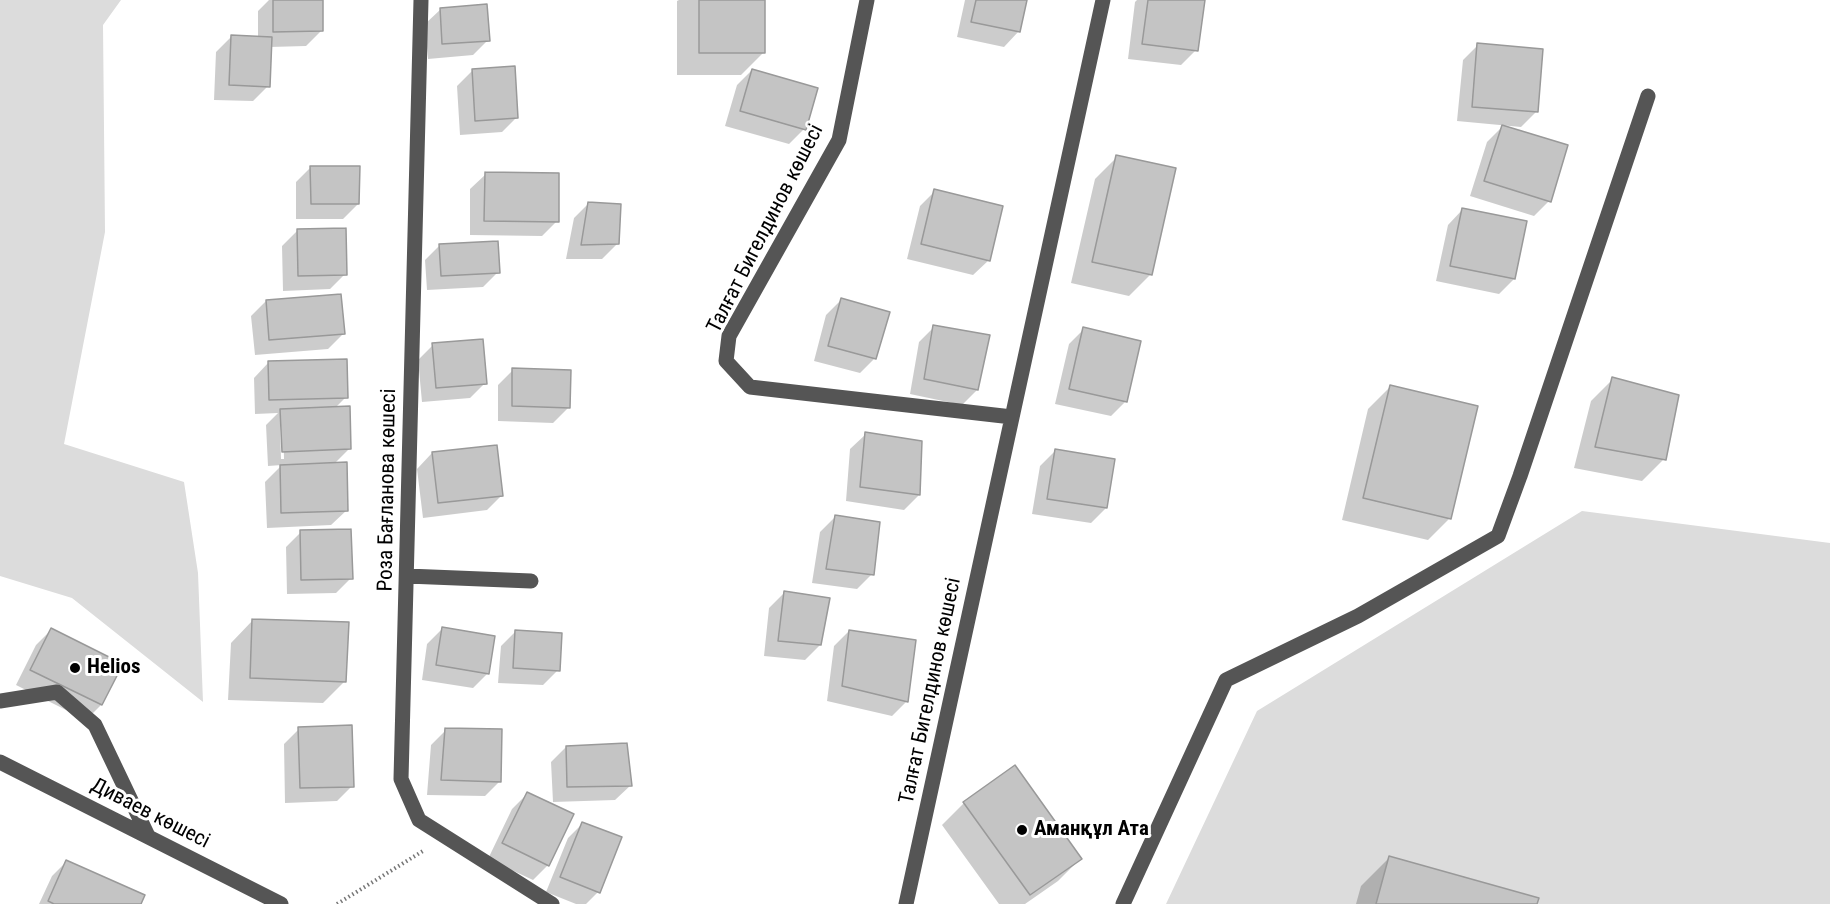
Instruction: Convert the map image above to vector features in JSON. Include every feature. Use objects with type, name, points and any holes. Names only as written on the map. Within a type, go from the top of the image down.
[{"type":"street","name":"Роза Бағланова көшесі","points":[[421,0],[401,779],[419,820],[552,904]]},
{"type":"street","name":"Талғат Бигелдинов көшесі","points":[[867,0],[839,140],[729,336],[726,361],[750,387],[1012,417]]},
{"type":"street","name":"Талғат Бигелдинов көшесі","points":[[906,904],[1103,0]]},
{"type":"street","points":[[1124,904],[1226,680],[1358,616],[1498,536],[1647,96]]},
{"type":"street","points":[[408,576],[531,581]]},
{"type":"street","points":[[0,701],[57,692],[95,725],[148,836]]},
{"type":"street","name":"Диваев көшесі","points":[[0,762],[281,904]]},
{"type":"path","points":[[337,904],[445,837]]},
{"type":"shaded area","points":[[0,0],[121,0],[103,25],[105,232],[64,444],[184,482],[198,573],[203,702],[72,598],[0,576]]},
{"type":"shaded area","points":[[1582,511],[1830,543],[1830,904],[1166,904],[1257,711]]},
{"type":"building","points":[[273,0],[323,0],[323,31],[273,32]]},
{"type":"building","points":[[699,0],[765,0],[765,53],[699,53]]},
{"type":"building","points":[[976,0],[1027,0],[1020,32],[971,22]]},
{"type":"building","points":[[1148,0],[1205,0],[1198,51],[1142,44]]},
{"type":"building","points":[[487,4],[490,41],[442,44],[440,8]]},
{"type":"building","points":[[231,35],[272,37],[270,87],[229,85]]},
{"type":"building","points":[[1477,43],[1543,49],[1538,112],[1472,107]]},
{"type":"building","points":[[515,66],[518,118],[475,121],[472,69]]},
{"type":"building","points":[[752,69],[818,88],[806,130],[740,111]]},
{"type":"building","points":[[1502,125],[1568,145],[1551,202],[1484,181]]},
{"type":"building","points":[[1116,155],[1176,168],[1152,275],[1092,262]]},
{"type":"building","points":[[310,166],[360,166],[359,204],[311,204]]},
{"type":"building","points":[[485,172],[559,173],[559,222],[484,221]]},
{"type":"building","points":[[934,189],[1003,206],[990,261],[921,244]]},
{"type":"building","points":[[588,202],[621,204],[619,244],[581,245]]},
{"type":"building","points":[[1462,208],[1527,221],[1515,279],[1450,266]]},
{"type":"building","points":[[346,228],[347,275],[298,276],[297,229]]},
{"type":"building","points":[[498,241],[500,273],[441,276],[439,244]]},
{"type":"building","points":[[341,294],[345,334],[269,340],[266,300]]},
{"type":"building","points":[[841,298],[890,312],[876,359],[828,346]]},
{"type":"building","points":[[933,325],[990,335],[978,390],[924,379]]},
{"type":"building","points":[[1083,327],[1141,341],[1127,402],[1069,389]]},
{"type":"building","points":[[483,339],[487,384],[436,388],[432,343]]},
{"type":"building","points":[[347,359],[348,398],[269,400],[268,361]]},
{"type":"building","points":[[512,368],[571,370],[570,408],[512,406]]},
{"type":"building","points":[[1612,377],[1679,395],[1666,460],[1595,447]]},
{"type":"building","points":[[1390,385],[1478,406],[1451,519],[1363,498]]},
{"type":"building","points":[[350,406],[351,449],[282,452],[280,409]]},
{"type":"building","points":[[865,432],[922,441],[920,495],[860,487]]},
{"type":"building","points":[[497,445],[503,496],[438,503],[432,452]]},
{"type":"building","points":[[1055,449],[1115,459],[1107,508],[1047,499]]},
{"type":"building","points":[[347,462],[348,511],[281,513],[280,465]]},
{"type":"building","points":[[835,515],[880,522],[874,575],[826,569]]},
{"type":"building","points":[[351,529],[353,579],[301,580],[300,530]]},
{"type":"building","points":[[784,591],[830,598],[821,645],[778,641]]},
{"type":"building","points":[[252,619],[349,622],[346,682],[250,678]]},
{"type":"building","points":[[442,627],[495,636],[489,674],[436,665]]},
{"type":"building","points":[[51,628],[123,664],[102,705],[30,670]]},
{"type":"building","points":[[515,630],[562,633],[560,671],[513,668]]},
{"type":"building","points":[[849,630],[916,640],[908,702],[842,686]]},
{"type":"building","points":[[352,725],[354,787],[300,788],[298,727]]},
{"type":"building","points":[[445,728],[502,729],[501,782],[441,780]]},
{"type":"building","points":[[627,743],[632,786],[567,787],[566,746]]},
{"type":"building","name":"Аманқұл Ата","points":[[1015,765],[1082,859],[1030,895],[963,802]]},
{"type":"building","points":[[527,792],[574,814],[549,866],[502,843]]},
{"type":"building","points":[[582,822],[622,837],[600,893],[560,877]]},
{"type":"building","points":[[1389,856],[1539,898],[1537,904],[1376,904]]},
{"type":"building","points":[[66,860],[145,895],[141,904],[54,904],[48,901]]},
{"type":"place","name":"Helios","points":[[75,668]]},
{"type":"place","name":"Аманқұл Ата","points":[[1022,830]]}]
